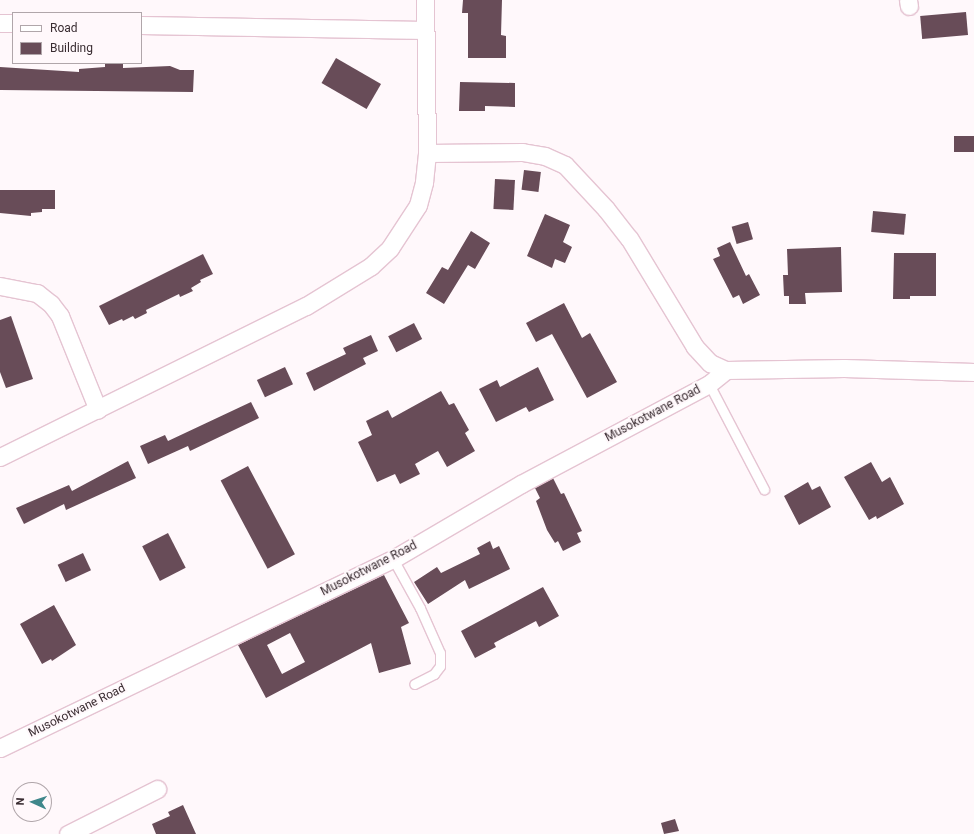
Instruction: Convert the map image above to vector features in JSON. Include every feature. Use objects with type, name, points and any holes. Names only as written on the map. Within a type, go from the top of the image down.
[{"type":"street","points":[[0,457],[98,410],[306,306],[371,266],[390,248],[418,205],[427,153],[424,30],[425,0]]},
{"type":"street","points":[[0,23],[12,23]]},
{"type":"street","points":[[142,25],[424,30]]},
{"type":"street","points":[[427,153],[522,152],[544,156],[565,165],[606,209],[629,238],[695,347],[710,363],[726,370],[844,368],[974,372]]},
{"type":"street","points":[[0,286],[38,293],[51,304],[60,316],[98,410]]},
{"type":"street","name":"Musokotwane Road","points":[[0,748],[394,559],[521,484],[709,384],[726,370]]},
{"type":"street","points":[[68,834],[157,789]]},
{"type":"lane","points":[[709,384],[764,489]]},
{"type":"lane","points":[[394,559],[420,608],[440,653],[440,666],[434,674],[414,684]]},
{"type":"building","points":[[463,0],[502,0],[501,35],[506,36],[506,58],[468,58],[468,13],[462,13]]},
{"type":"building","points":[[966,12],[968,35],[922,39],[920,16]]},
{"type":"building","points":[[336,58],[381,84],[367,109],[322,83]]},
{"type":"building","points":[[105,64],[123,64],[123,68],[170,66],[180,70],[194,70],[193,92],[0,90],[0,67],[79,72],[79,69],[105,67]]},
{"type":"building","points":[[460,82],[515,83],[515,107],[485,106],[485,111],[459,111]]},
{"type":"building","points":[[954,136],[974,136],[974,152],[954,152]]},
{"type":"building","points":[[524,170],[541,172],[538,192],[522,190]]},
{"type":"building","points":[[495,179],[515,180],[513,210],[493,209]]},
{"type":"building","points":[[0,190],[55,190],[55,209],[42,209],[42,212],[31,213],[31,216],[0,213]]},
{"type":"building","points":[[873,211],[906,214],[904,235],[871,232]]},
{"type":"building","points":[[545,214],[570,225],[563,242],[572,247],[565,263],[555,259],[552,268],[527,256]]},
{"type":"building","points":[[748,222],[753,239],[737,244],[732,227]]},
{"type":"building","points":[[471,231],[490,243],[475,269],[468,265],[444,304],[426,293],[442,267],[448,270]]},
{"type":"building","points":[[730,242],[746,276],[749,274],[760,295],[743,304],[739,295],[733,298],[713,259],[720,256],[717,248]]},
{"type":"building","points":[[841,247],[842,292],[805,293],[806,304],[789,304],[789,296],[784,296],[783,275],[788,275],[787,249]]},
{"type":"building","points":[[894,253],[936,253],[936,296],[910,296],[910,299],[893,299]]},
{"type":"building","points":[[203,254],[213,274],[200,280],[201,282],[191,288],[193,291],[180,297],[179,294],[146,310],[147,313],[135,319],[133,316],[109,325],[99,306]]},
{"type":"building","points":[[564,303],[582,338],[590,333],[617,382],[587,398],[552,334],[536,342],[526,323]]},
{"type":"building","points":[[11,316],[33,379],[6,388],[0,372],[0,320]]},
{"type":"building","points":[[414,323],[422,339],[396,352],[388,336]]},
{"type":"building","points":[[371,335],[378,351],[363,358],[366,364],[314,391],[306,373],[346,354],[343,348]]},
{"type":"building","points":[[285,367],[293,384],[265,397],[257,380]]},
{"type":"building","points":[[538,367],[554,400],[529,412],[526,407],[496,422],[479,389],[497,380],[500,387]]},
{"type":"building","points":[[441,391],[449,405],[454,403],[469,430],[465,433],[475,451],[447,467],[438,451],[415,464],[420,474],[400,484],[395,474],[377,482],[358,442],[372,435],[366,421],[388,410],[392,418]]},
{"type":"building","points":[[251,402],[259,418],[190,451],[188,446],[148,464],[140,446],[165,435],[168,441]]},
{"type":"building","points":[[128,461],[136,478],[66,510],[64,504],[24,524],[16,508],[69,485],[72,491]]},
{"type":"building","points":[[871,462],[882,482],[890,477],[904,504],[877,519],[876,516],[869,520],[844,477]]},
{"type":"building","points":[[248,466],[295,554],[268,569],[221,481]]},
{"type":"building","points":[[553,478],[561,494],[564,493],[582,531],[577,533],[581,542],[563,551],[558,541],[555,543],[547,530],[536,501],[540,498],[535,488]]},
{"type":"building","points":[[808,482],[812,490],[820,486],[831,507],[799,525],[784,496]]},
{"type":"building","points":[[168,533],[186,568],[160,581],[142,546]]},
{"type":"building","points":[[490,541],[493,549],[499,546],[510,569],[469,589],[465,580],[428,604],[414,582],[437,567],[441,573],[480,554],[477,548]]},
{"type":"building","points":[[83,553],[91,570],[66,582],[58,565]]},
{"type":"building","points":[[384,575],[409,623],[401,627],[411,664],[379,673],[371,643],[266,698],[238,645]],"holes":[[[290,633],[305,662],[282,674],[267,645]]]},
{"type":"building","points":[[543,587],[559,616],[539,627],[536,621],[494,643],[496,647],[475,658],[461,631]]},
{"type":"building","points":[[54,605],[76,645],[52,661],[51,659],[42,664],[20,624]]},
{"type":"building","points":[[183,805],[196,834],[156,834],[152,824],[170,816],[168,812]]},
{"type":"building","points":[[675,819],[679,831],[664,834],[661,823]]}]
